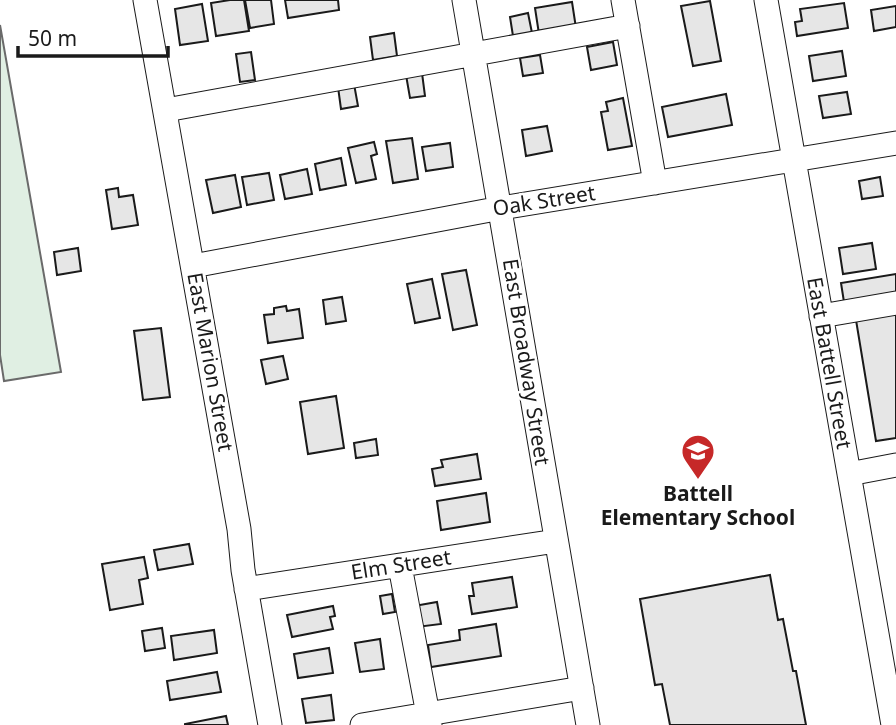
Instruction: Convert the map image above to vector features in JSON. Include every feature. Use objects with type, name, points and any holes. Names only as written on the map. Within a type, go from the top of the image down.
[{"type":"street","name":"East Marion Street","points":[[145,0],[239,529],[246,589],[270,725]]},
{"type":"street","name":"East Broadway Street","points":[[464,0],[588,725]]},
{"type":"street","points":[[623,0],[655,183]]},
{"type":"street","name":"East Battell Street","points":[[772,1],[793,160],[849,474],[886,629],[893,725]]},
{"type":"street","points":[[166,110],[628,26]]},
{"type":"street","name":"Oak Street","points":[[193,266],[501,208],[896,143]]},
{"type":"street","points":[[821,316],[896,303]]},
{"type":"street","points":[[849,474],[896,466]]},
{"type":"street","name":"Elm Street","points":[[246,589],[556,541]]},
{"type":"street","points":[[400,566],[429,719]]},
{"type":"street","points":[[362,725],[429,719],[582,688]]},
{"type":"green space","points":[[0,25],[61,372],[4,381],[0,355]]},
{"type":"building","points":[[244,0],[249,31],[216,36],[211,3]]},
{"type":"building","points":[[245,0],[271,0],[274,24],[250,28]]},
{"type":"building","points":[[285,0],[338,0],[339,10],[288,18]]},
{"type":"building","points":[[710,1],[721,61],[693,66],[681,6]]},
{"type":"building","points":[[572,2],[576,28],[539,34],[535,8]]},
{"type":"building","points":[[844,3],[848,28],[797,36],[795,22],[802,21],[800,9]]},
{"type":"building","points":[[202,4],[208,41],[180,45],[175,9]]},
{"type":"building","points":[[896,6],[896,27],[874,31],[871,10]]},
{"type":"building","points":[[528,13],[532,33],[513,36],[510,17]]},
{"type":"building","points":[[394,33],[397,56],[373,60],[370,37]]},
{"type":"building","points":[[613,42],[617,65],[591,70],[587,47]]},
{"type":"building","points":[[842,51],[846,76],[813,81],[809,56]]},
{"type":"building","points":[[251,52],[255,80],[240,82],[236,54]]},
{"type":"building","points":[[540,55],[543,73],[523,76],[520,58]]},
{"type":"building","points":[[422,73],[425,96],[410,98],[406,75]]},
{"type":"building","points":[[354,84],[358,106],[341,109],[338,87]]},
{"type":"building","points":[[847,92],[851,114],[823,118],[819,96]]},
{"type":"building","points":[[726,94],[732,125],[668,137],[662,107]]},
{"type":"building","points":[[623,98],[632,146],[608,150],[601,112],[608,111],[606,102]]},
{"type":"building","points":[[547,126],[552,151],[526,156],[522,130]]},
{"type":"building","points":[[412,138],[418,179],[393,183],[386,141]]},
{"type":"building","points":[[374,142],[377,154],[371,156],[376,179],[356,183],[348,148]]},
{"type":"building","points":[[450,143],[453,167],[426,171],[422,147]]},
{"type":"building","points":[[341,158],[346,185],[320,190],[315,164]]},
{"type":"building","points":[[307,169],[312,194],[285,199],[280,175]]},
{"type":"building","points":[[269,173],[274,200],[247,205],[242,177]]},
{"type":"building","points":[[235,175],[241,207],[213,213],[206,180]]},
{"type":"building","points":[[880,177],[883,196],[862,199],[859,181]]},
{"type":"building","points":[[118,188],[119,197],[133,195],[138,225],[112,229],[106,190]]},
{"type":"building","points":[[872,243],[876,269],[843,274],[839,248]]},
{"type":"building","points":[[78,248],[81,271],[57,275],[54,252]]},
{"type":"building","points":[[466,270],[477,325],[453,330],[442,274]]},
{"type":"building","points":[[896,274],[896,294],[844,302],[841,283]]},
{"type":"building","points":[[432,279],[440,318],[415,323],[407,284]]},
{"type":"building","points":[[342,297],[346,321],[326,324],[323,300]]},
{"type":"building","points":[[286,306],[287,311],[299,309],[303,338],[268,343],[264,315],[274,314],[274,308]]},
{"type":"building","points":[[896,314],[896,438],[876,441],[856,320]]},
{"type":"building","points":[[161,328],[170,397],[143,400],[134,331]]},
{"type":"building","points":[[283,356],[288,379],[266,384],[261,360]]},
{"type":"building","points":[[336,396],[344,448],[308,454],[300,402]]},
{"type":"building","points":[[376,439],[378,455],[356,458],[354,443]]},
{"type":"building","points":[[477,454],[481,479],[435,486],[432,469],[443,467],[441,460]]},
{"type":"building","points":[[486,493],[490,522],[441,530],[437,501]]},
{"type":"building","points":[[189,544],[193,564],[158,570],[154,550]]},
{"type":"building","points":[[144,557],[148,578],[139,580],[143,604],[110,610],[102,564]]},
{"type":"building","points":[[770,575],[778,620],[783,619],[793,671],[796,671],[806,725],[670,725],[662,684],[655,685],[640,599]]},
{"type":"building","points":[[512,577],[517,607],[472,614],[469,596],[474,596],[472,583]]},
{"type":"building","points":[[392,594],[395,612],[383,614],[380,596]]},
{"type":"building","points":[[437,602],[441,624],[417,627],[414,606]]},
{"type":"building","points":[[333,606],[335,616],[330,617],[333,629],[292,637],[287,615]]},
{"type":"building","points":[[496,624],[501,656],[431,667],[428,645],[460,640],[459,630]]},
{"type":"building","points":[[162,628],[165,648],[145,651],[142,631]]},
{"type":"building","points":[[214,630],[217,653],[174,660],[171,636]]},
{"type":"building","points":[[380,639],[384,669],[360,672],[355,643]]},
{"type":"building","points":[[329,648],[333,673],[298,678],[294,654]]},
{"type":"building","points":[[217,672],[221,692],[170,700],[167,681]]},
{"type":"building","points":[[331,695],[334,720],[306,723],[302,699]]},
{"type":"building","points":[[226,716],[228,725],[185,725],[185,724]]},
{"type":"place","name":"Battell Elementary School","points":[[698,481]]}]
